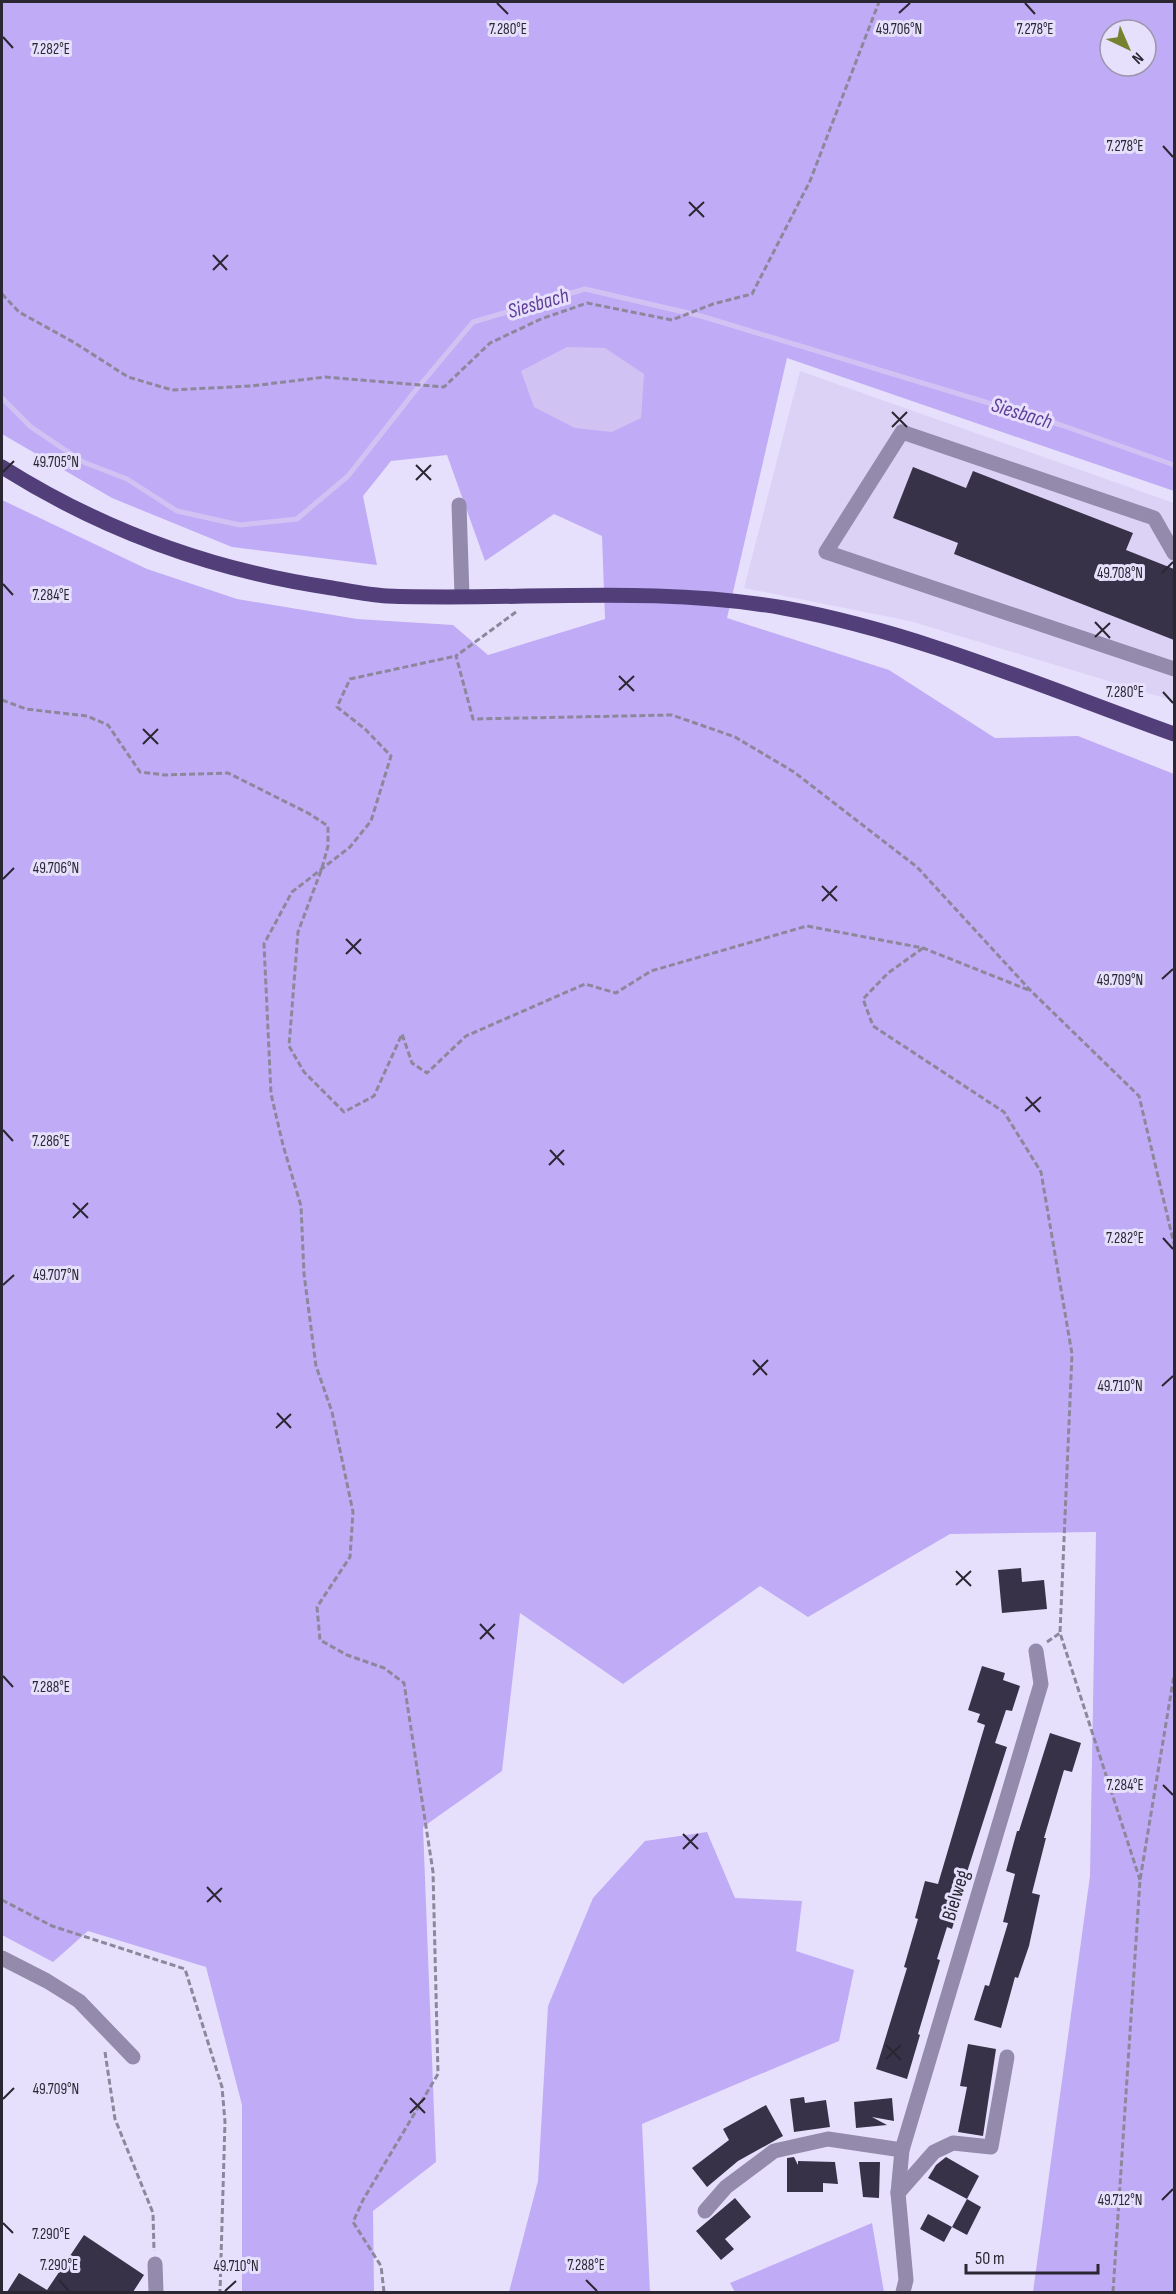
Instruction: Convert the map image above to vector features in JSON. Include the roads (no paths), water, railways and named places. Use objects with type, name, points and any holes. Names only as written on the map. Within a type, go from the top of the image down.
[{"type":"main road","points":[[2,467],[39,490],[117,527],[197,558],[249,573],[384,596],[539,595],[715,599],[784,608],[871,627],[970,660],[1174,734]]},
{"type":"street","points":[[1174,553],[1154,518],[902,432],[826,552],[1174,669]]},
{"type":"street","points":[[459,505],[462,596]]},
{"type":"street","name":"Bielweg","points":[[903,2292],[906,2280],[898,2193],[902,2150],[1041,1684],[1036,1651]]},
{"type":"street","points":[[2,1958],[79,2001],[134,2057]]},
{"type":"street","points":[[898,2193],[934,2152],[953,2143],[991,2147],[1007,2057]]},
{"type":"street","points":[[705,2211],[726,2187],[774,2151],[828,2139],[902,2150]]},
{"type":"street","points":[[155,2264],[156,2292]]},
{"type":"waterway","name":"Siesbach","points":[[2,398],[31,427],[83,462],[127,479],[177,511],[240,525],[297,519],[348,476],[473,322],[585,289],[701,316],[1061,425],[1174,465]]}]
